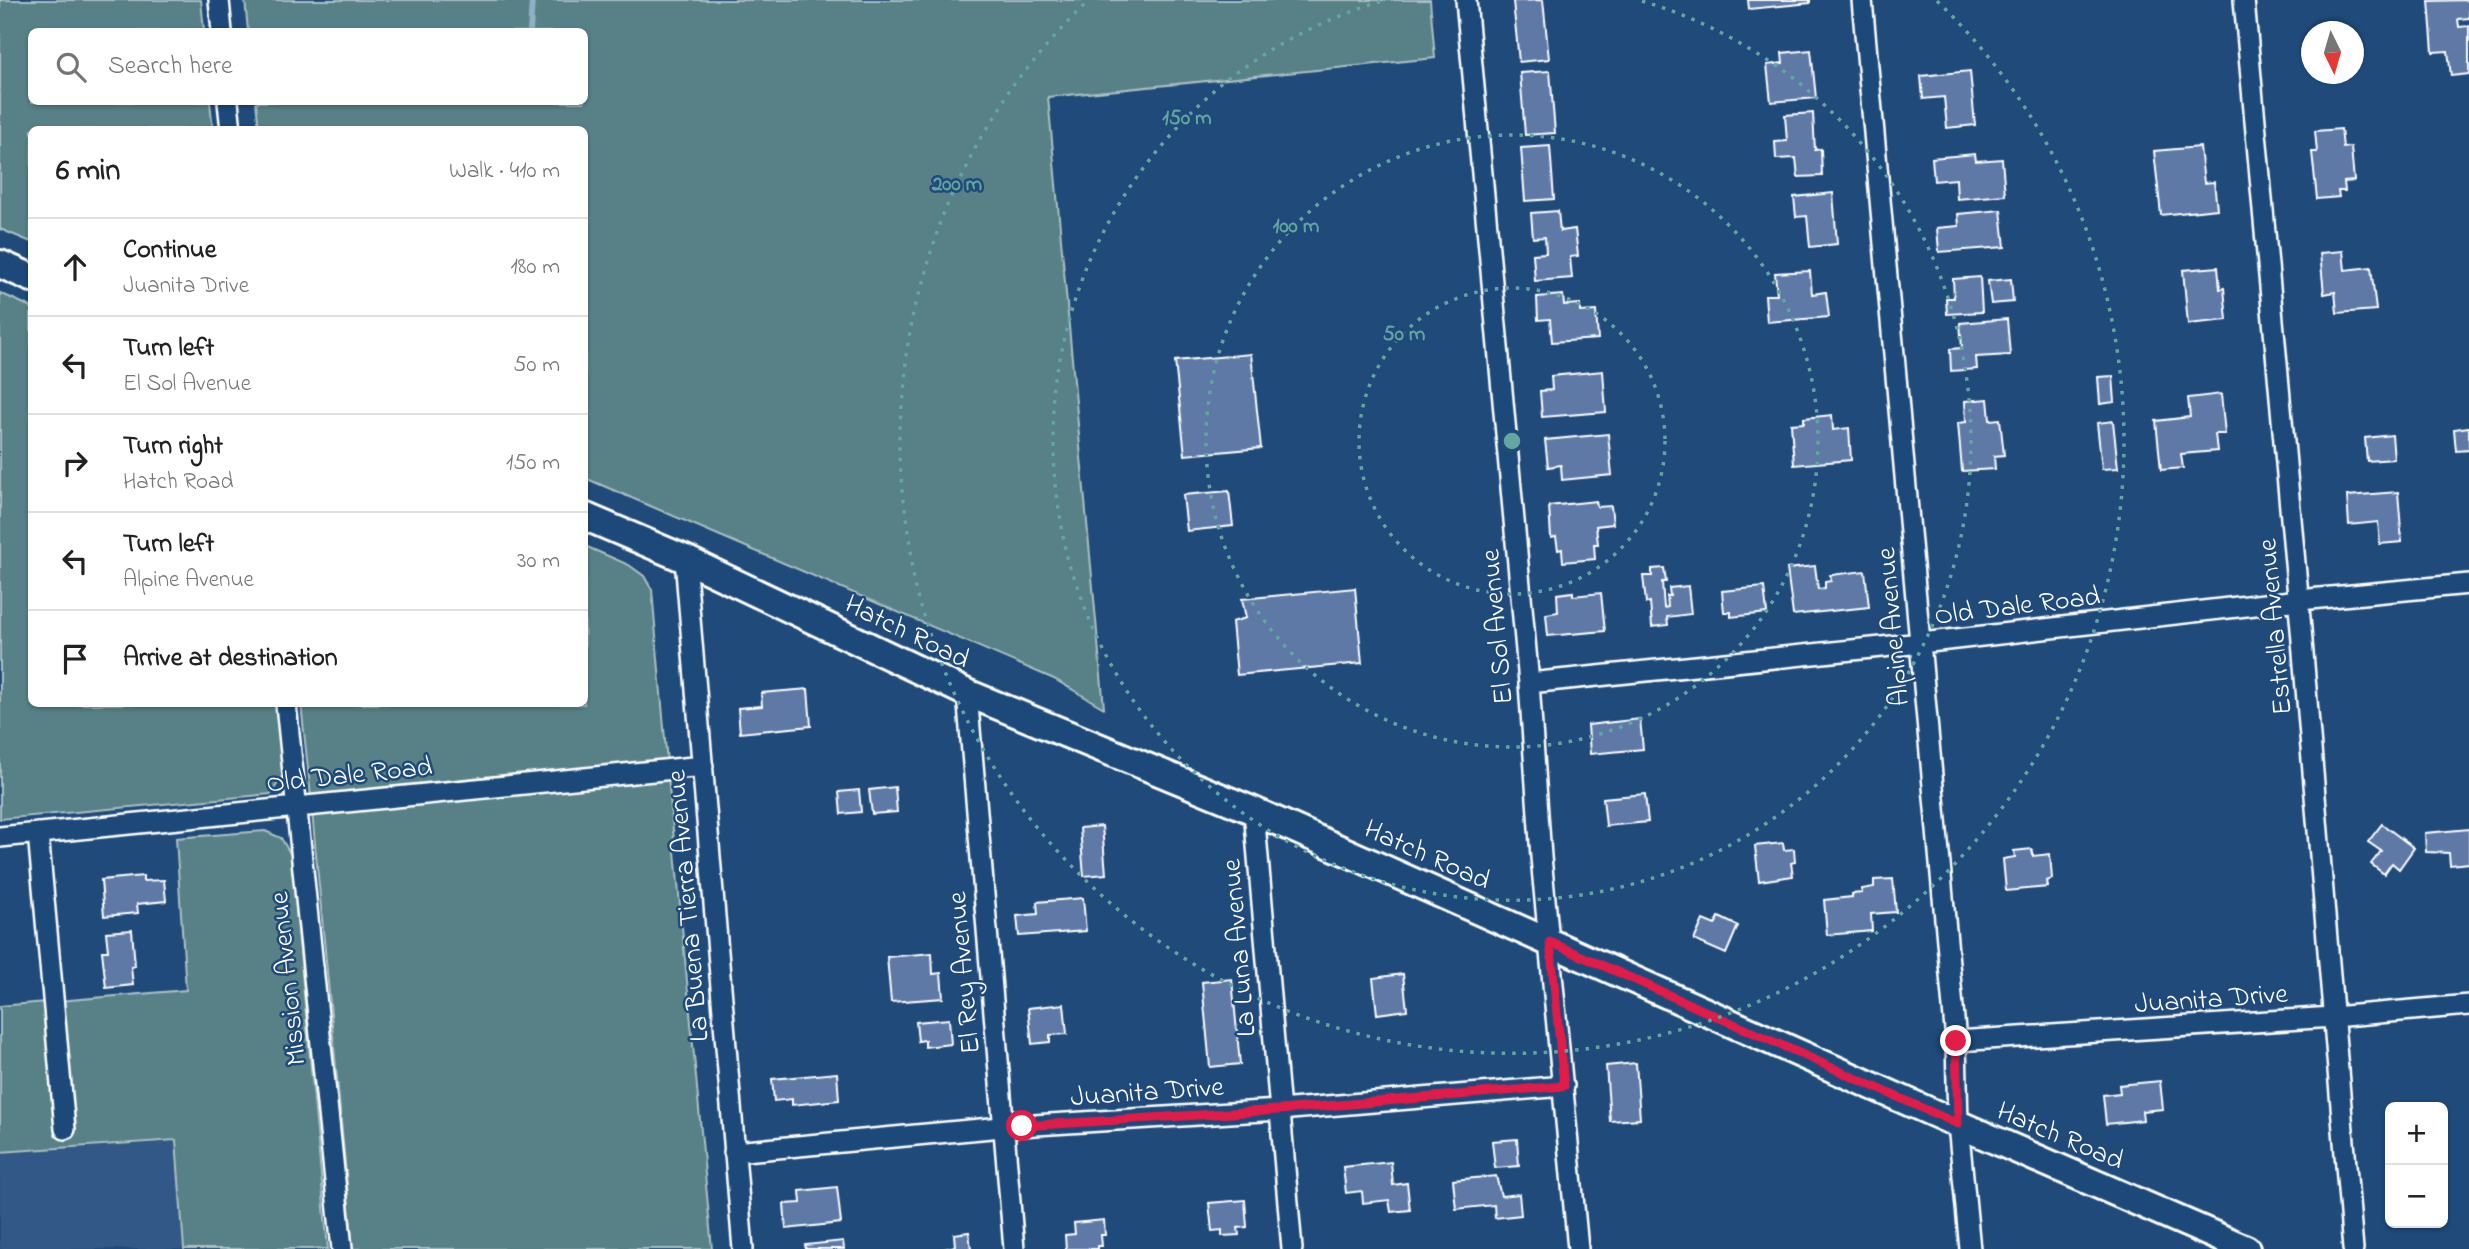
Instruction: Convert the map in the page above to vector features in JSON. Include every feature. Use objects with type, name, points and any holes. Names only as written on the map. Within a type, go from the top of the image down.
[{"type":"street","points":[[219,0],[222,28]]},
{"type":"street","name":"El Sol Avenue","points":[[1466,0],[1578,1249]]},
{"type":"street","name":"Alpine Avenue","points":[[1862,0],[1956,1041],[1958,1124],[1970,1249]]},
{"type":"street","name":"Estrella Avenue","points":[[2244,0],[2299,600],[2353,1249]]},
{"type":"street","points":[[228,105],[231,126]]},
{"type":"street","points":[[0,264],[28,276]]},
{"type":"street","name":"Hatch Road","points":[[588,518],[685,559],[967,693],[1254,811],[2246,1249]]},
{"type":"street","name":"La Buena Tierra Avenue","points":[[685,559],[743,1249]]},
{"type":"street","name":"Old Dale Road","points":[[1529,682],[2469,584]]},
{"type":"street","name":"El Rey Avenue","points":[[967,693],[1014,1249]]},
{"type":"street","name":"Mission Avenue","points":[[286,707],[342,1249]]},
{"type":"street","name":"Old Dale Road","points":[[0,836],[703,766]]},
{"type":"street","name":"La Luna Avenue","points":[[1254,811],[1292,1249]]},
{"type":"street","points":[[38,834],[65,1129]]},
{"type":"street","name":"Juanita Drive","points":[[1956,1041],[2333,1017],[2469,1005]]},
{"type":"street","name":"Juanita Drive","points":[[734,1152],[1002,1127],[1279,1110],[1564,1086]]},
{"type":"shaded area","points":[[177,1140],[184,1249],[0,1249],[0,1152]]},
{"type":"green space","points":[[0,0],[201,0],[204,28],[28,28],[28,105],[210,105],[213,126],[28,126],[28,241],[0,229]]},
{"type":"green space","points":[[245,0],[1430,0],[1435,58],[1048,97],[1104,708],[1054,679],[588,479],[588,126],[259,126],[256,105],[588,105],[588,28],[248,28]]},
{"type":"green space","points":[[0,293],[28,306],[28,707],[276,707],[283,775],[271,794],[0,819]]},
{"type":"green space","points":[[588,547],[629,565],[644,576],[652,590],[667,762],[311,797],[301,707],[588,707]]},
{"type":"green space","points":[[668,776],[712,1249],[353,1249],[312,812]]},
{"type":"green space","points":[[265,831],[281,838],[291,855],[328,1249],[184,1249],[176,1140],[0,1152],[0,1006],[186,990],[176,838]]},
{"type":"building","points":[[1543,0],[1549,59],[1519,62],[1513,1]]},
{"type":"building","points":[[1748,0],[1810,0],[1810,3],[1749,9]]},
{"type":"building","points":[[2469,0],[2469,18],[2458,19],[2459,27],[2469,26],[2469,74],[2451,76],[2448,51],[2433,52],[2429,1]]},
{"type":"building","points":[[1811,50],[1816,98],[1771,102],[1767,65],[1783,63],[1782,53]]},
{"type":"building","points":[[1550,71],[1555,133],[1525,135],[1520,73]]},
{"type":"building","points":[[1970,71],[1975,125],[1947,128],[1944,97],[1923,99],[1921,76]]},
{"type":"building","points":[[1813,113],[1815,150],[1821,149],[1822,176],[1798,177],[1796,158],[1776,159],[1775,142],[1787,141],[1785,115]]},
{"type":"building","points":[[2341,129],[2343,148],[2351,147],[2354,181],[2344,182],[2345,191],[2338,191],[2339,197],[2317,199],[2312,152],[2317,152],[2315,131]]},
{"type":"building","points":[[1550,146],[1554,199],[1525,201],[1521,148]]},
{"type":"building","points":[[2200,147],[2204,183],[2214,182],[2217,209],[2161,215],[2154,151]]},
{"type":"building","points":[[1975,154],[1976,161],[2002,159],[2005,195],[1957,199],[1956,179],[1934,181],[1932,158]]},
{"type":"building","points":[[1833,193],[1837,244],[1810,247],[1807,216],[1796,217],[1794,197]]},
{"type":"building","points":[[2001,210],[2005,247],[1939,252],[1937,228],[1959,226],[1958,214]]},
{"type":"building","points":[[1558,211],[1560,231],[1575,229],[1578,256],[1570,257],[1572,278],[1535,281],[1533,254],[1546,253],[1545,237],[1533,238],[1531,213]]},
{"type":"building","points":[[2343,251],[2345,270],[2371,267],[2376,310],[2337,313],[2335,292],[2324,294],[2320,253]]},
{"type":"building","points":[[2218,267],[2220,289],[2224,288],[2227,320],[2188,324],[2183,270]]},
{"type":"building","points":[[1810,271],[1812,294],[1826,292],[1829,317],[1767,322],[1765,295],[1777,295],[1775,273]]},
{"type":"building","points":[[1980,277],[1982,312],[1947,314],[1946,298],[1954,298],[1953,279]]},
{"type":"building","points":[[2011,279],[2013,302],[1991,304],[1988,281]]},
{"type":"building","points":[[1563,295],[1564,305],[1580,304],[1580,312],[1596,311],[1598,339],[1552,342],[1550,319],[1538,320],[1537,297]]},
{"type":"building","points":[[2007,319],[2010,355],[1976,357],[1977,369],[1951,371],[1950,349],[1962,348],[1960,323]]},
{"type":"building","points":[[1251,354],[1261,448],[1185,455],[1175,361]]},
{"type":"building","points":[[1603,371],[1606,412],[1542,417],[1540,391],[1552,390],[1551,376]]},
{"type":"building","points":[[2113,376],[2115,402],[2100,404],[2098,377]]},
{"type":"building","points":[[2221,394],[2225,434],[2215,434],[2217,451],[2181,454],[2183,468],[2161,470],[2156,421],[2190,417],[2188,398]]},
{"type":"building","points":[[1988,399],[1990,420],[2000,419],[2004,455],[1994,456],[1995,469],[1962,471],[1958,423],[1966,422],[1965,401]]},
{"type":"building","points":[[1832,415],[1833,430],[1849,428],[1851,460],[1794,465],[1791,424],[1804,423],[1804,418]]},
{"type":"building","points":[[2113,421],[2118,468],[2102,469],[2097,423]]},
{"type":"building","points":[[2469,427],[2469,450],[2456,451],[2454,429]]},
{"type":"building","points":[[1608,434],[1612,475],[1562,480],[1561,465],[1548,467],[1545,440]]},
{"type":"building","points":[[2392,435],[2394,459],[2367,461],[2365,438]]},
{"type":"building","points":[[1229,491],[1233,526],[1187,531],[1183,495]]},
{"type":"building","points":[[2398,492],[2402,542],[2380,544],[2378,522],[2349,525],[2347,496]]},
{"type":"building","points":[[1596,501],[1597,507],[1611,506],[1613,524],[1596,526],[1598,544],[1594,544],[1595,559],[1563,562],[1562,549],[1558,550],[1556,537],[1551,538],[1549,506]]},
{"type":"building","points":[[1815,566],[1818,589],[1825,588],[1825,582],[1831,581],[1830,575],[1865,571],[1869,607],[1793,615],[1787,569]]},
{"type":"building","points":[[1664,568],[1664,608],[1668,607],[1669,588],[1688,586],[1691,614],[1667,617],[1668,625],[1652,627],[1650,602],[1646,603],[1643,576],[1652,576],[1652,569]]},
{"type":"building","points":[[1764,587],[1767,613],[1731,617],[1731,612],[1724,612],[1722,591]]},
{"type":"building","points":[[1355,588],[1362,663],[1237,675],[1232,622],[1246,618],[1242,599]]},
{"type":"building","points":[[1573,592],[1573,596],[1601,593],[1605,631],[1548,636],[1546,614],[1558,612],[1557,594]]},
{"type":"building","points":[[808,689],[811,726],[740,733],[738,708],[762,706],[761,693]]},
{"type":"building","points":[[1640,719],[1643,749],[1590,754],[1588,725]]},
{"type":"building","points":[[895,787],[897,812],[872,814],[869,790]]},
{"type":"building","points":[[859,790],[861,812],[841,814],[839,792]]},
{"type":"building","points":[[1645,794],[1648,822],[1606,826],[1603,798]]},
{"type":"building","points":[[2382,824],[2414,848],[2399,869],[2392,863],[2384,874],[2371,864],[2381,851],[2368,842]]},
{"type":"building","points":[[1102,826],[1106,874],[1084,876],[1080,828]]},
{"type":"building","points":[[2469,829],[2469,863],[2450,865],[2449,853],[2426,852],[2425,833]]},
{"type":"building","points":[[1783,843],[1784,850],[1794,849],[1795,862],[1791,863],[1793,876],[1759,881],[1755,846]]},
{"type":"building","points":[[2032,849],[2033,856],[2050,854],[2052,879],[2047,881],[2048,887],[2006,891],[2003,859],[2015,857],[2014,851]]},
{"type":"building","points":[[143,876],[143,881],[164,880],[166,901],[137,904],[138,913],[104,916],[101,880]]},
{"type":"building","points":[[1893,879],[1896,912],[1871,914],[1872,931],[1827,935],[1824,900],[1852,897],[1852,894],[1862,893],[1862,889],[1874,887],[1874,880]]},
{"type":"building","points":[[1083,898],[1086,931],[1019,936],[1017,916],[1038,914],[1037,902]]},
{"type":"building","points":[[1719,917],[1738,926],[1726,954],[1694,940],[1703,920],[1715,925]]},
{"type":"building","points":[[132,930],[135,966],[131,967],[133,985],[106,988],[102,951],[108,951],[106,932]]},
{"type":"building","points":[[932,953],[933,974],[941,973],[943,998],[891,1002],[887,957]]},
{"type":"building","points":[[1403,974],[1407,1010],[1377,1014],[1373,978]]},
{"type":"building","points":[[1232,979],[1240,1064],[1210,1067],[1202,982]]},
{"type":"building","points":[[1064,1004],[1067,1034],[1050,1035],[1050,1042],[1032,1044],[1028,1008]]},
{"type":"building","points":[[949,1019],[951,1044],[925,1047],[925,1040],[918,1041],[916,1022]]},
{"type":"building","points":[[1636,1063],[1640,1119],[1610,1121],[1606,1066]]},
{"type":"building","points":[[837,1073],[839,1100],[792,1105],[792,1099],[774,1101],[772,1079]]},
{"type":"building","points":[[2160,1081],[2163,1109],[2142,1111],[2143,1120],[2106,1124],[2103,1095],[2120,1093],[2119,1085]]},
{"type":"building","points":[[1517,1139],[1519,1166],[1495,1168],[1492,1141]]},
{"type":"building","points":[[1391,1162],[1393,1185],[1407,1183],[1410,1210],[1391,1212],[1389,1200],[1363,1203],[1362,1191],[1346,1193],[1343,1167]]},
{"type":"building","points":[[1496,1176],[1501,1196],[1519,1194],[1521,1215],[1495,1218],[1494,1205],[1456,1209],[1453,1180]]},
{"type":"building","points":[[837,1187],[841,1223],[786,1229],[784,1204],[801,1203],[800,1191]]},
{"type":"building","points":[[1245,1200],[1247,1227],[1238,1228],[1239,1235],[1222,1236],[1222,1230],[1212,1231],[1209,1203]]},
{"type":"building","points":[[1104,1220],[1105,1235],[1101,1235],[1102,1246],[1098,1246],[1098,1249],[1066,1249],[1065,1235],[1075,1234],[1074,1223]]},
{"type":"building","points":[[969,1232],[971,1249],[944,1249],[955,1246],[954,1234]]},
{"type":"building","points":[[843,1241],[844,1249],[806,1249],[805,1245]]},
{"type":"waterway","points":[[530,28],[532,0]]},
{"type":"route","points":[[1022,1126],[1279,1110],[1564,1086],[1550,942],[1958,1124],[1956,1041]]}]
